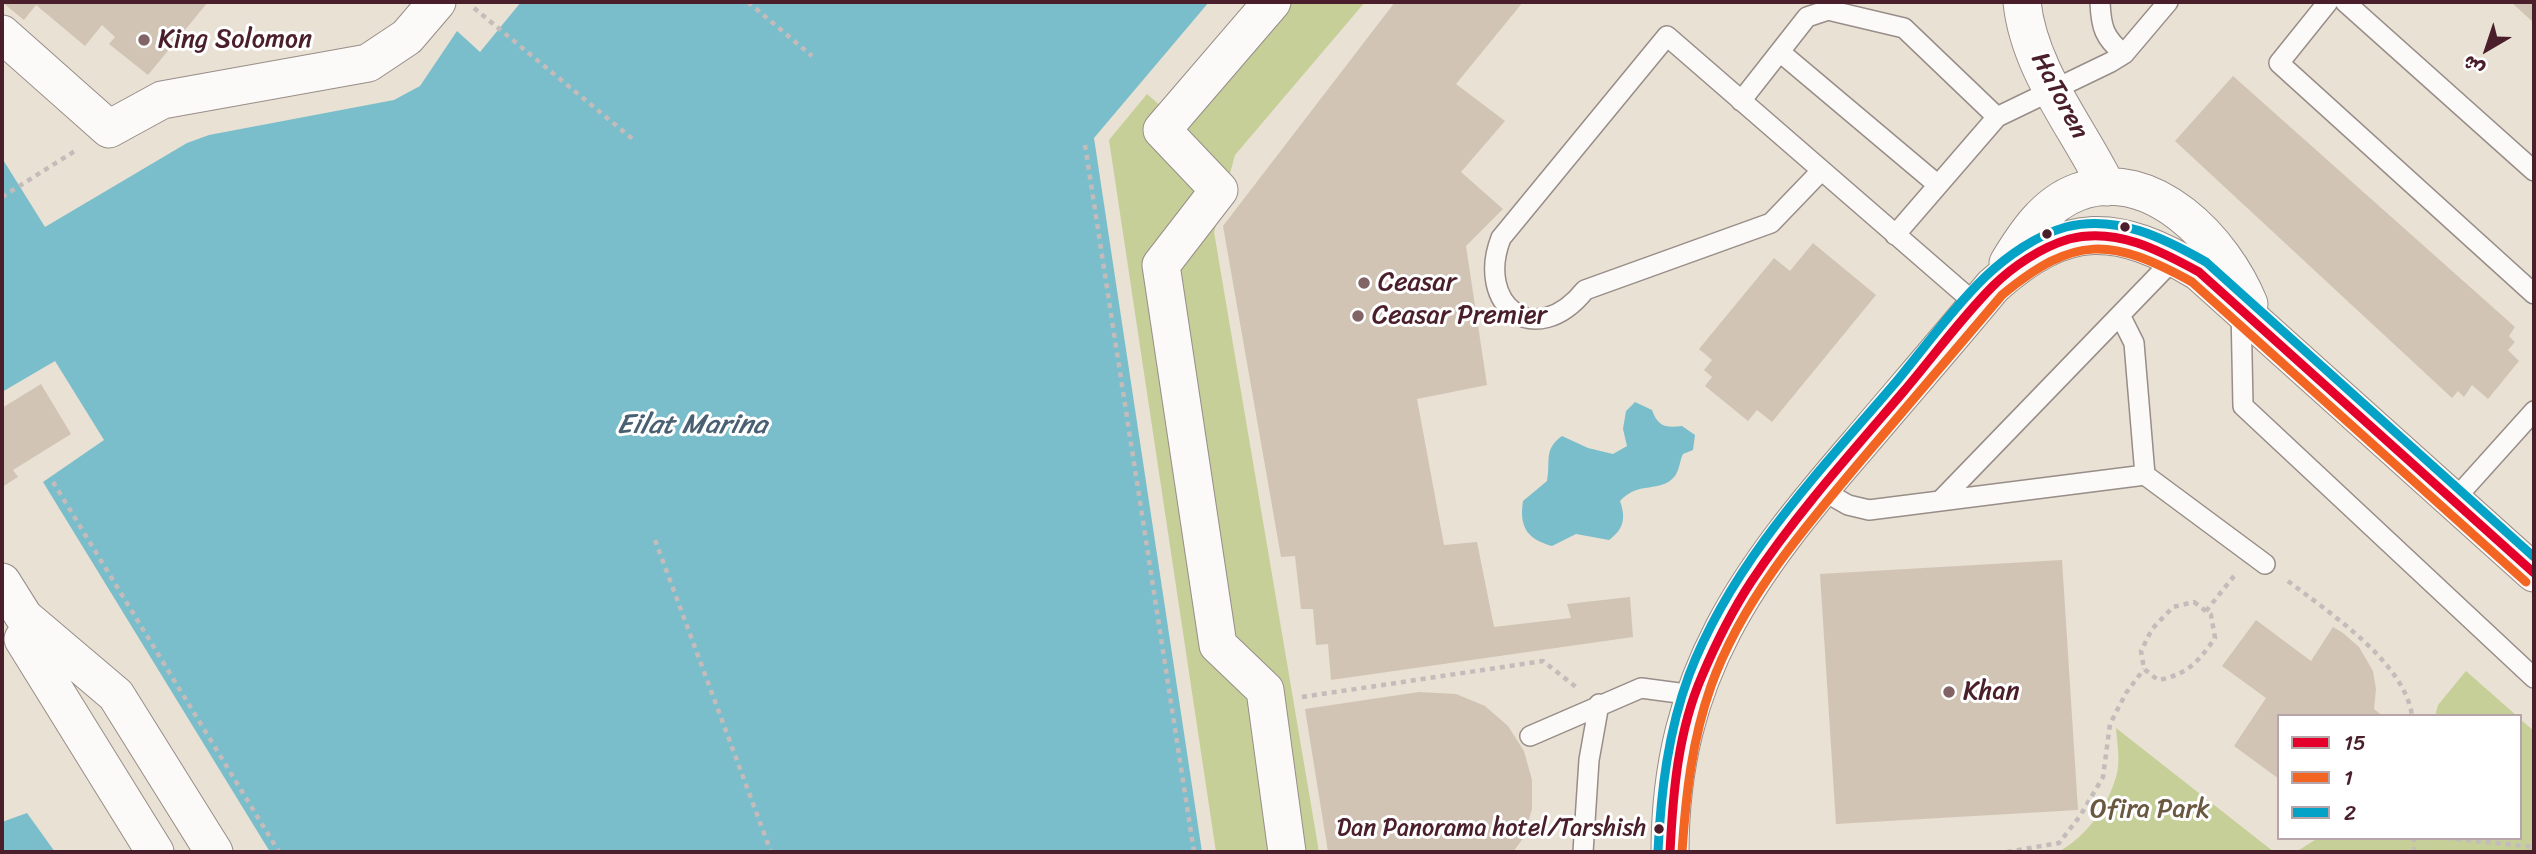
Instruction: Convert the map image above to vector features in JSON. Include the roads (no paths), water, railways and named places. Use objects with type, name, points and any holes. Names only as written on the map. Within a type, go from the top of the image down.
[{"type":"street","points":[[2,34],[109,129],[162,100],[368,63],[407,37],[437,2]]},
{"type":"street","points":[[1272,2],[1162,131],[1219,190],[1161,265],[1218,645],[1265,690],[1287,852]]},
{"type":"street","name":"HaToren","points":[[2022,2],[2031,44],[2052,90],[2088,148],[2107,187]]},
{"type":"street","points":[[1985,296],[2024,238],[2049,209],[2077,192],[2107,187],[2146,195],[2166,204],[2194,224],[2219,251],[2241,283],[2249,315]]},
{"type":"street","points":[[1670,852],[1677,763],[1694,695],[1716,642],[1749,581],[1820,488],[1985,296],[2020,263],[2045,246],[2072,238],[2125,239],[2175,258],[2199,272],[2534,573]]},
{"type":"street","points":[[2,582],[24,617],[21,640],[155,852]]},
{"type":"street","points":[[21,640],[116,695],[214,852]]},
{"type":"lane","points":[[2101,2],[2101,28],[2108,41],[2124,54]]},
{"type":"lane","points":[[1895,235],[1997,117],[2124,54],[2168,2]]},
{"type":"lane","points":[[2328,2],[2279,63],[2534,294]]},
{"type":"lane","points":[[2345,2],[2534,171]]},
{"type":"lane","points":[[1741,101],[1807,18],[1828,10],[1904,27],[1997,117]]},
{"type":"lane","points":[[1821,171],[1771,223],[1585,290],[1572,307],[1556,317],[1527,318],[1504,301],[1493,272],[1494,255],[1501,238],[1667,36],[1895,235],[1985,296]]},
{"type":"lane","points":[[1780,52],[1938,185]]},
{"type":"lane","points":[[1940,501],[2175,258]]},
{"type":"lane","points":[[2120,315],[2134,343],[2145,475]]},
{"type":"lane","points":[[2249,315],[2243,406],[2534,678]]},
{"type":"lane","points":[[2454,500],[2534,411]]},
{"type":"lane","points":[[1820,488],[1848,505],[1869,510],[2145,475],[2258,559]]},
{"type":"lane","points":[[1530,736],[1641,688],[1694,695]]},
{"type":"lane","points":[[1583,852],[1589,760],[1599,704]]},
{"type":"water","name":"Eilat Marina","points":[[521,2],[1209,2],[1094,138],[1202,852],[270,852],[43,482],[104,440],[55,361],[2,392],[2,158],[45,227],[187,143],[209,135],[394,100],[420,86],[457,31],[480,52]]},
{"type":"water","points":[[1635,402],[1652,410],[1663,425],[1682,426],[1695,435],[1693,450],[1683,454],[1675,476],[1663,485],[1634,491],[1620,501],[1622,523],[1618,532],[1609,540],[1576,534],[1552,546],[1536,540],[1524,525],[1523,501],[1547,481],[1552,446],[1562,436],[1588,448],[1613,454],[1627,446],[1623,429],[1626,411]]},
{"type":"water","points":[[27,813],[55,852],[2,852],[2,822]]},
{"type":"place","name":"King Solomon","points":[[144,40]]},
{"type":"place","name":"Ceasar","points":[[1364,283]]},
{"type":"place","name":"Ceasar Premier","points":[[1358,316]]},
{"type":"place","name":"Khan","points":[[1949,692]]},
{"type":"place","name":"Dan Panorama hotel/Tarshish","points":[[1659,829]]},
{"type":"park label","name":"Ofira Park","points":[[2150,810]]}]
